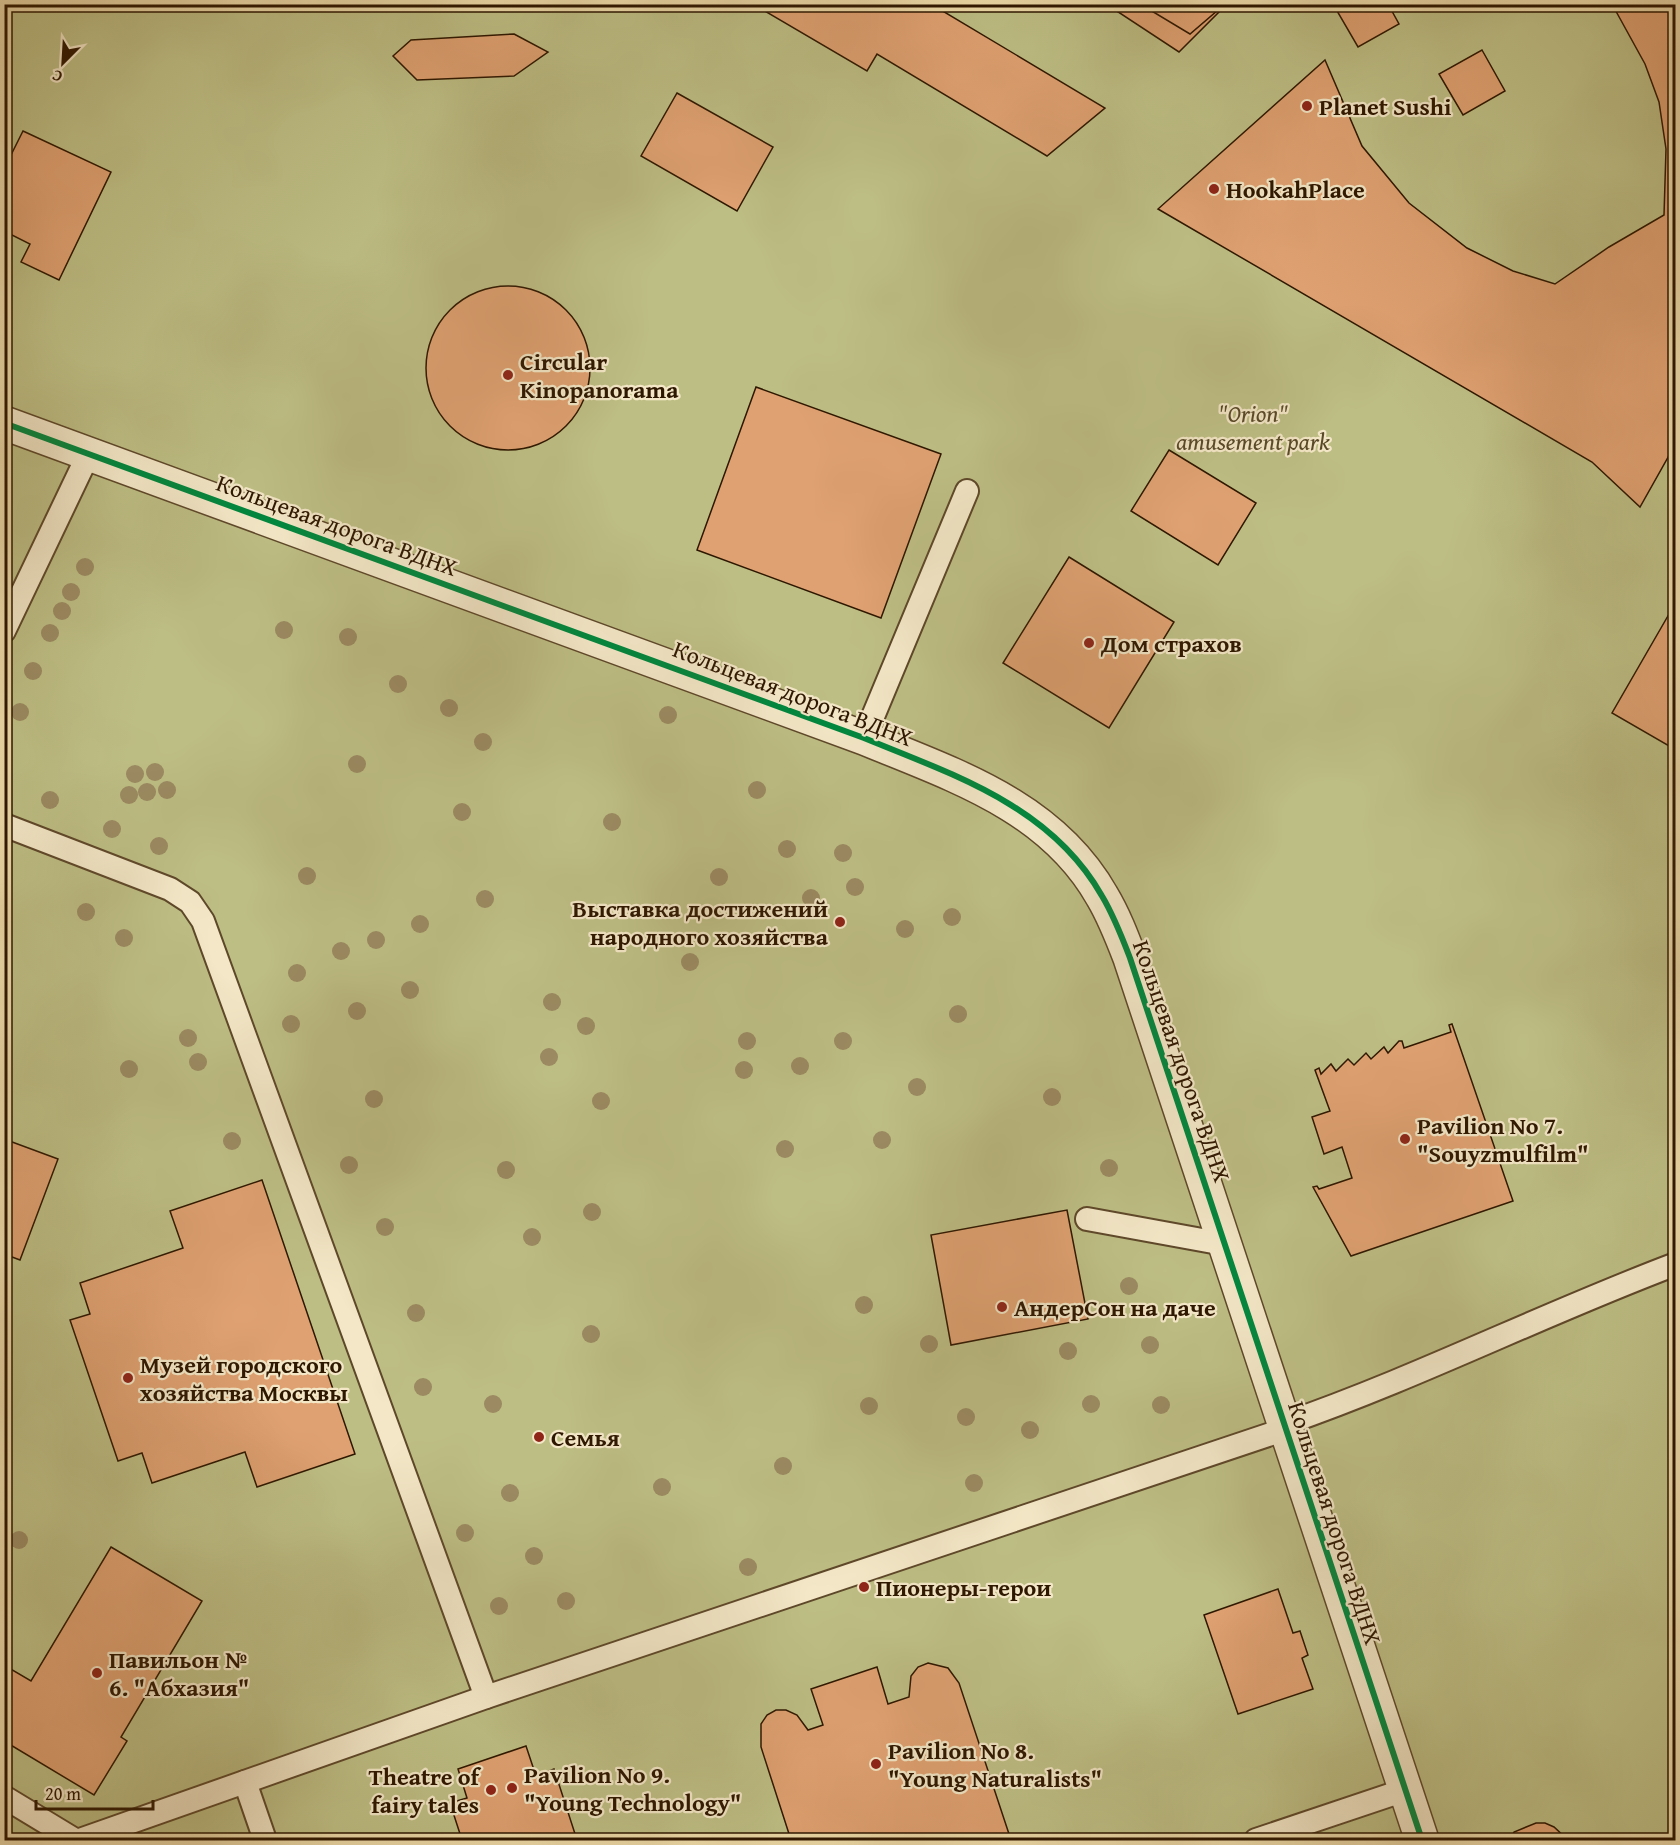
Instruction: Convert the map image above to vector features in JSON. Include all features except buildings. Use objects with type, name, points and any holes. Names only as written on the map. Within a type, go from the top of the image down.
[{"type":"street","name":"Кольцевая дорога ВДНХ","points":[[4,423],[864,738],[950,773],[1005,799],[1052,833],[1080,863],[1102,895],[1130,958],[1422,1840]]},
{"type":"lane","points":[[4,631],[89,453]]},
{"type":"lane","points":[[864,738],[967,491]]},
{"type":"lane","points":[[4,825],[170,889],[190,902],[203,921],[486,1697]]},
{"type":"lane","points":[[1087,1219],[1224,1244]]},
{"type":"lane","points":[[80,1840],[486,1697],[1285,1427],[1605,1291],[1676,1264]]},
{"type":"lane","points":[[245,1782],[265,1840]]},
{"type":"lane","points":[[1257,1840],[1405,1790]]},
{"type":"lane","points":[[4,1797],[75,1840]]},
{"type":"green space","name":"Выставка достижений народного хозяйства","points":[[5,5],[1675,5],[1675,1840],[5,1840]]},
{"type":"cycle path","points":[[4,423],[864,738],[998,797],[1028,816],[1056,839],[1081,865],[1102,896],[1130,958],[1422,1840]]},
{"type":"place","name":"Planet Sushi","points":[[1307,106]]},
{"type":"place","name":"HookahPlace","points":[[1214,189]]},
{"type":"place","name":"Circular Kinopanorama","points":[[508,375]]},
{"type":"place","name":"Дом страхов","points":[[1089,643]]},
{"type":"place","name":"Выставка достижений народного хозяйства","points":[[840,922]]},
{"type":"place","name":"Pavilion No 7. \"Souyzmulfilm\"","points":[[1405,1139]]},
{"type":"place","name":"АндерСон на даче","points":[[1002,1307]]},
{"type":"place","name":"Музей городского хозяйства Москвы","points":[[128,1378]]},
{"type":"place","name":"Семья","points":[[539,1437]]},
{"type":"place","name":"Пионеры-герои","points":[[864,1587]]},
{"type":"place","name":"Павильон № 6. \"Абхазия\"","points":[[97,1673]]},
{"type":"place","name":"Pavilion No 8. \"Young Naturalists\"","points":[[876,1764]]},
{"type":"place","name":"Pavilion No 9. \"Young Technology\"","points":[[512,1788]]},
{"type":"place","name":"Theatre of fairy tales","points":[[491,1790]]},
{"type":"park label","name":"\"Orion\" amusement park","points":[[1253,427]]}]
